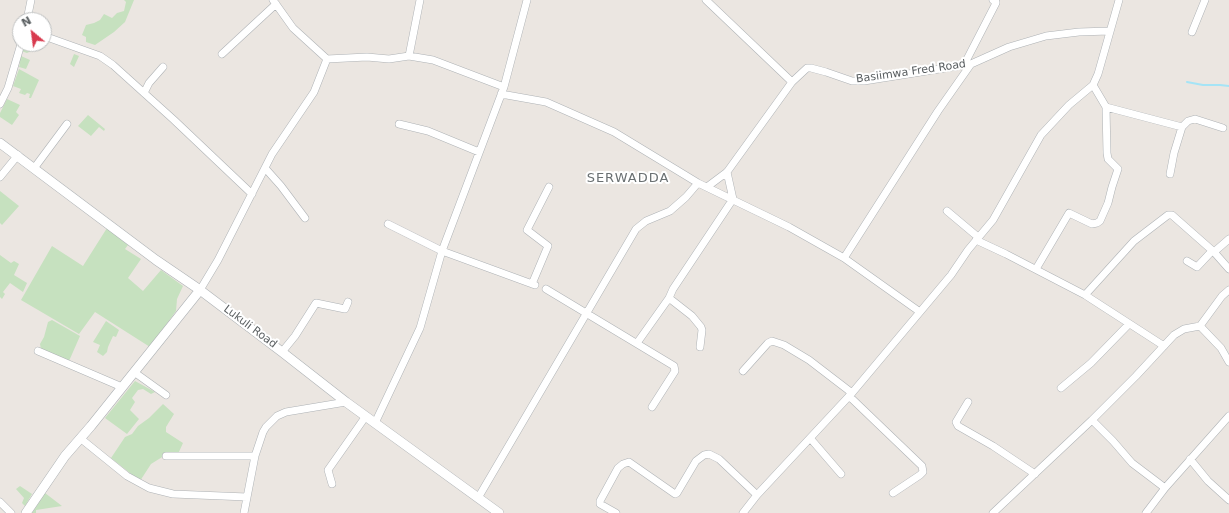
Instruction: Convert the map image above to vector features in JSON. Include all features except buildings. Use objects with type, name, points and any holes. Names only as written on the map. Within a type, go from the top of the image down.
[{"type":"street","points":[[29,12],[31,0]]},
{"type":"street","points":[[409,56],[420,0]]},
{"type":"street","points":[[375,423],[420,328],[442,251],[504,87],[527,0]]},
{"type":"street","points":[[706,0],[792,82]]},
{"type":"street","points":[[844,258],[967,65],[996,3],[993,0]]},
{"type":"street","points":[[743,513],[757,495],[850,394],[951,275],[977,238],[993,220],[1041,135],[1069,105],[1093,86],[1098,74],[1119,0]]},
{"type":"street","points":[[1192,32],[1205,0]]},
{"type":"street","points":[[222,54],[275,2],[293,28],[327,59],[367,57],[389,59],[409,56],[433,60],[504,87]]},
{"type":"street","name":"Basiimwa Fred Road","points":[[707,187],[727,172],[792,82],[806,68],[858,82],[967,65],[1009,47],[1033,40],[1079,32],[1109,31]]},
{"type":"street","points":[[52,39],[100,56],[113,65],[252,194]]},
{"type":"street","points":[[0,104],[8,88],[19,52]]},
{"type":"street","points":[[26,513],[65,456],[200,290],[218,260],[275,149],[314,92],[327,59]]},
{"type":"street","points":[[144,93],[149,83],[163,67]]},
{"type":"street","points":[[1036,269],[1068,213],[1095,224],[1100,221],[1108,203],[1118,169],[1108,159],[1106,107],[1093,86]]},
{"type":"street","points":[[501,94],[546,102],[614,132],[698,183],[733,199],[844,258],[920,312]]},
{"type":"street","points":[[1106,107],[1182,127]]},
{"type":"street","points":[[1170,174],[1174,153],[1182,127],[1195,119],[1223,128]]},
{"type":"street","points":[[35,167],[67,124]]},
{"type":"street","points":[[399,124],[428,131],[479,152]]},
{"type":"street","name":"Lukuli Road","points":[[0,143],[35,167],[156,260],[200,290],[346,402],[496,512]]},
{"type":"street","points":[[0,177],[18,155]]},
{"type":"street","points":[[265,168],[281,186],[305,218]]},
{"type":"street","points":[[637,344],[669,298],[673,289],[708,239],[733,199],[727,172]]},
{"type":"street","points":[[478,498],[636,229],[646,221],[670,210],[686,197],[698,183]]},
{"type":"street","points":[[388,224],[442,251],[534,285],[548,246],[527,230],[549,187]]},
{"type":"street","points":[[947,211],[977,238],[1085,295],[1164,346]]},
{"type":"street","points":[[1085,295],[1134,241],[1168,216],[1172,215],[1213,252],[1229,269]]},
{"type":"street","points":[[1187,261],[1197,267],[1229,239]]},
{"type":"street","points":[[546,289],[674,366],[675,369],[652,408]]},
{"type":"street","points":[[993,513],[1092,420],[1136,376],[1174,334],[1184,329],[1200,326],[1229,290]]},
{"type":"street","points":[[669,298],[692,316],[701,327],[700,347]]},
{"type":"street","points":[[282,352],[296,336],[316,303],[345,309],[348,302]]},
{"type":"street","points":[[1061,388],[1091,363],[1129,324]]},
{"type":"street","points":[[1200,326],[1221,348],[1229,362]]},
{"type":"street","points":[[743,371],[768,343],[772,341],[784,345],[809,360],[850,394],[922,466],[923,472],[920,475],[893,493]]},
{"type":"street","points":[[38,351],[122,387]]},
{"type":"street","points":[[134,372],[166,395]]},
{"type":"street","points":[[244,513],[255,456],[262,432],[277,416],[286,412],[346,402]]},
{"type":"street","points":[[968,402],[956,422],[958,426],[993,446],[1035,474]]},
{"type":"street","points":[[332,484],[328,470],[366,416]]},
{"type":"street","points":[[1146,513],[1165,488],[1229,416]]},
{"type":"street","points":[[1092,420],[1132,463],[1165,488]]},
{"type":"street","points":[[80,438],[127,476],[150,488],[173,494],[247,497]]},
{"type":"street","points":[[810,438],[841,474]]},
{"type":"street","points":[[616,513],[600,504],[600,501],[618,468],[628,462],[677,494],[696,461],[704,455],[709,454],[719,459],[757,495]]},
{"type":"street","points":[[166,456],[255,456]]},
{"type":"street","points":[[1190,459],[1208,481],[1229,500]]},
{"type":"street","points":[[0,503],[11,513]]},
{"type":"green space","points":[[124,0],[134,0],[125,22],[114,32],[95,45],[86,42],[86,37],[82,35],[86,25],[100,20],[104,14],[112,18],[117,13],[124,11],[126,2]]},
{"type":"green space","points":[[74,54],[79,56],[74,67],[70,64]]},
{"type":"green space","points":[[21,56],[30,60],[26,69],[19,67],[20,63],[18,62]]},
{"type":"green space","points":[[19,69],[39,80],[31,98],[29,98],[30,94],[27,93],[25,95],[19,93],[21,89],[13,86]]},
{"type":"green space","points":[[7,99],[20,105],[16,112],[19,115],[12,125],[0,117],[0,113]]},
{"type":"green space","points":[[88,115],[105,129],[104,131],[99,127],[91,136],[78,126]]},
{"type":"green space","points":[[0,191],[19,206],[2,225],[0,223]]},
{"type":"green space","points":[[107,228],[128,245],[125,249],[141,259],[128,278],[143,291],[161,270],[183,286],[177,299],[176,311],[150,347],[95,312],[79,334],[21,300],[52,246],[83,266]]},
{"type":"green space","points":[[0,255],[11,263],[14,261],[19,264],[14,275],[27,283],[23,292],[10,283],[3,292],[5,294],[2,299],[0,297]]},
{"type":"green space","points":[[52,320],[80,336],[69,361],[41,349],[40,344],[44,337],[48,322]]},
{"type":"green space","points":[[106,321],[119,330],[116,337],[113,336],[107,352],[103,356],[97,352],[100,345],[93,342]]},
{"type":"green space","points":[[135,381],[155,392],[151,394],[143,389],[138,390],[132,398],[135,402],[130,410],[139,419],[127,434],[105,418]]},
{"type":"green space","points":[[163,404],[174,414],[166,427],[166,432],[183,443],[178,454],[167,454],[151,464],[140,481],[111,458],[125,437],[132,434],[138,426],[149,418]]},
{"type":"green space","points":[[20,486],[32,494],[25,506],[22,503],[24,498],[16,489]]},
{"type":"green space","points":[[45,493],[62,506],[36,510],[36,513],[32,513]]},
{"type":"waterway","points":[[1187,82],[1203,85],[1229,86]]},
{"type":"district","name":"SERWADDA","points":[[628,179]]}]
